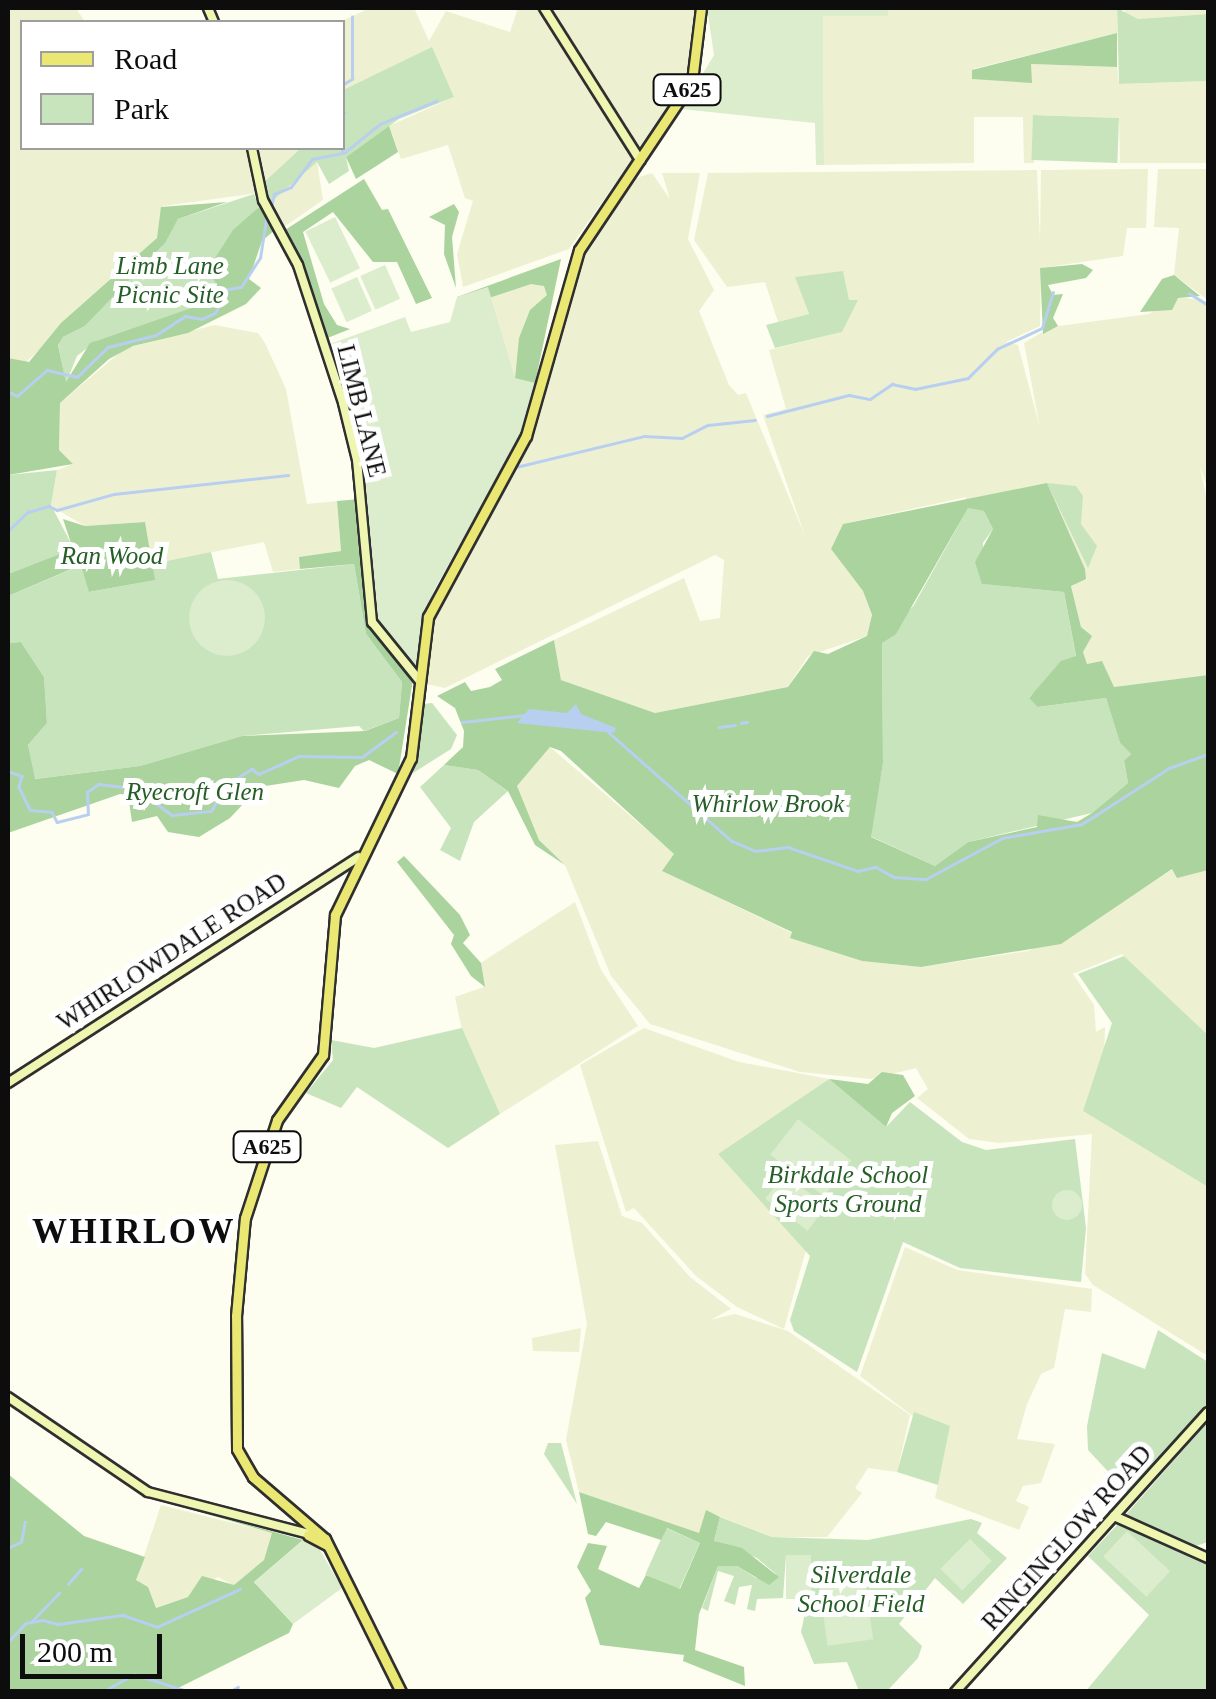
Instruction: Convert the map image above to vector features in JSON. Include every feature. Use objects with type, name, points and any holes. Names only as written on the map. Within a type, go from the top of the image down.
[{"type":"main road","name":"A625","points":[[401,1692],[321,1534],[253,1477],[236,1450],[239,1256],[272,1134],[323,1054],[335,915],[359,857],[411,758],[421,641],[440,587],[526,436],[574,260],[692,81],[701,8]]},
{"type":"main road","points":[[307,1520],[306,1534],[329,1546]]},
{"type":"street","points":[[544,8],[640,160]]},
{"type":"street","name":"LIMB LANE","points":[[252,150],[264,200],[298,266],[343,403],[357,460],[371,618],[419,680]]},
{"type":"street","name":"WHIRLOWDALE ROAD","points":[[8,1083],[359,857]]},
{"type":"street","points":[[8,1396],[148,1492],[306,1534],[321,1534]]},
{"type":"street","name":"RINGINGLOW ROAD","points":[[955,1692],[1208,1412]]},
{"type":"street","points":[[1114,1516],[1208,1558]]},
{"type":"street","points":[[1196,1552],[1208,1546]]},
{"type":"green space","points":[[8,8],[76,8],[84,20],[20,20],[20,150],[249,150],[258,193],[163,206],[157,238],[23,365],[8,358]]},
{"type":"green space","points":[[370,8],[414,8],[429,41],[446,11],[510,32],[518,8],[539,8],[634,157],[569,249],[463,287],[457,254],[473,201],[465,198],[448,145],[401,159],[389,126],[454,97],[432,48],[345,89],[344,20]]},
{"type":"green space","points":[[548,8],[696,8],[687,81],[638,150]]},
{"type":"green space","points":[[707,8],[888,8],[888,16],[823,16],[824,165],[816,165],[815,123],[682,109],[714,55]]},
{"type":"green space","points":[[888,8],[1117,8],[1117,33],[973,69],[1031,83],[1031,64],[1117,67],[1119,84],[1208,81],[1208,163],[1120,163],[1119,118],[1033,115],[1034,163],[1024,163],[1023,117],[974,117],[974,163],[824,165],[823,15],[887,16]]},
{"type":"green space","points":[[1117,8],[1138,19],[1208,14],[1208,81],[1119,84]]},
{"type":"green space","points":[[1124,8],[1208,8],[1208,14],[1138,19],[1126,16]]},
{"type":"green space","points":[[1117,33],[1117,67],[1031,64],[1032,83],[972,79],[972,70]]},
{"type":"green space","points":[[432,47],[454,97],[399,119],[346,157],[349,171],[329,184],[317,162],[269,204],[262,184],[299,150],[345,150],[345,89]]},
{"type":"green space","points":[[1033,115],[1119,118],[1117,163],[1031,160]]},
{"type":"green space","points":[[389,126],[398,152],[356,179],[346,157]]},
{"type":"green space","points":[[255,150],[299,150],[262,184]]},
{"type":"green space","points":[[317,161],[323,200],[284,227],[269,204]]},
{"type":"green space","points":[[1148,169],[1146,228],[1127,228],[1123,256],[1041,268],[1040,326],[1006,342],[1018,345],[1040,428],[1024,343],[1051,327],[1149,314],[1178,297],[1201,300],[1208,308],[1208,490],[1200,466],[1208,506],[1208,675],[1113,687],[1102,662],[1087,664],[1083,652],[1091,636],[1081,627],[1071,585],[968,508],[870,836],[966,497],[843,524],[831,549],[863,591],[872,616],[867,636],[808,656],[788,687],[655,713],[561,680],[554,640],[684,578],[700,621],[720,618],[724,560],[715,555],[445,688],[426,684],[435,608],[512,470],[579,263],[636,178],[652,173],[670,199],[662,173],[700,173],[688,239],[714,290],[699,311],[729,385],[738,395],[746,393],[805,536],[763,415],[786,409],[769,350],[842,332],[849,301],[796,278],[809,314],[778,322],[765,282],[727,287],[694,240],[708,173],[1037,170],[1040,242],[1041,170]]},
{"type":"green space","points":[[1158,169],[1208,169],[1208,300],[1174,275],[1179,228],[1154,227]]},
{"type":"green space","points":[[364,179],[382,210],[388,209],[432,298],[416,304],[397,262],[373,262],[333,212],[303,232],[324,304],[337,325],[350,329],[325,339],[285,230]]},
{"type":"green space","name":"Limb Lane Picnic Site","points":[[254,194],[259,207],[208,269],[224,297],[96,341],[77,356],[66,383],[58,344],[63,337],[85,326],[162,246],[178,219]]},
{"type":"green space","points":[[227,202],[178,219],[165,243],[85,326],[63,337],[58,345],[66,382],[90,343],[223,297],[208,269],[233,230],[259,207],[277,228],[262,241],[249,279],[261,288],[246,304],[188,333],[133,346],[109,359],[60,403],[59,450],[73,464],[8,475],[8,358],[29,362],[61,323],[157,238],[161,207]]},
{"type":"green space","points":[[454,204],[459,212],[452,237],[456,288],[444,254],[445,225],[429,217]]},
{"type":"green space","points":[[335,217],[360,268],[330,283],[305,231]]},
{"type":"green space","points":[[561,259],[535,383],[515,379],[488,287]]},
{"type":"green space","points":[[561,259],[535,383],[515,379],[519,338],[530,310],[547,295],[544,286],[531,284],[456,309],[457,297]]},
{"type":"green space","points":[[1082,264],[1093,270],[1086,278],[1048,285],[1053,295],[1063,294],[1053,318],[1058,326],[1043,334],[1040,268]]},
{"type":"green space","points":[[385,265],[400,299],[375,310],[360,276]]},
{"type":"green space","points":[[843,271],[849,300],[858,300],[842,332],[775,348],[766,325],[809,314],[795,277]]},
{"type":"green space","points":[[1174,275],[1200,296],[1178,298],[1172,310],[1140,312],[1162,279]]},
{"type":"green space","points":[[357,277],[372,311],[346,322],[331,288]]},
{"type":"green space","points":[[488,287],[515,378],[535,383],[519,438],[433,592],[415,669],[373,615],[363,444],[327,345],[405,317],[411,332],[450,322],[457,297]]},
{"type":"green space","points":[[214,325],[258,333],[265,343],[286,389],[307,504],[337,501],[341,551],[300,557],[300,569],[273,572],[264,542],[152,564],[145,522],[85,526],[51,506],[57,470],[73,464],[59,451],[60,403],[124,349]]},
{"type":"green space","points":[[57,470],[51,505],[74,549],[8,574],[8,475]]},
{"type":"green space","points":[[1047,483],[1076,486],[1083,496],[1081,524],[1097,546],[1088,568]]},
{"type":"green space","name":"Whirlow Brook","points":[[1047,483],[1085,569],[1086,579],[1071,586],[1081,627],[1092,636],[1083,652],[1087,664],[1102,661],[1114,687],[1208,675],[1208,870],[1177,878],[1172,869],[1061,944],[921,967],[862,961],[790,938],[792,932],[662,871],[674,854],[561,751],[550,747],[517,786],[539,840],[565,865],[535,845],[508,791],[478,770],[444,765],[463,747],[464,731],[455,708],[437,696],[465,682],[471,691],[490,687],[502,680],[495,669],[554,640],[561,680],[655,713],[788,687],[814,651],[828,654],[867,636],[872,615],[863,591],[831,549],[843,524]],"holes":[[[968,508],[984,511],[993,529],[975,562],[982,584],[1064,592],[1076,656],[1061,661],[1029,698],[1038,707],[1106,698],[1120,743],[1131,754],[1124,761],[1128,783],[1077,822],[1038,815],[1037,827],[968,842],[935,866],[871,837],[883,763],[882,643],[896,634]]]},
{"type":"green space","name":"Ryecroft Glen","points":[[360,499],[369,622],[413,679],[398,774],[369,760],[355,766],[339,788],[304,780],[259,787],[230,818],[199,837],[168,832],[157,816],[132,822],[128,795],[120,794],[8,833],[8,643],[21,642],[44,677],[47,723],[28,745],[35,779],[140,766],[242,736],[365,731],[399,718],[402,682],[366,634],[354,564],[300,569],[299,557],[341,551],[337,501]]},
{"type":"green space","points":[[968,508],[984,511],[993,529],[983,543],[983,584],[1064,592],[1076,657],[1029,697],[1039,707],[1106,698],[1120,743],[1131,754],[1124,762],[1128,783],[1092,813],[968,842],[935,866],[870,836],[883,763],[882,642],[914,605]]},
{"type":"green space","name":"Ran Wood","points":[[63,519],[85,526],[145,522],[155,580],[89,592],[81,565],[8,596],[8,574],[73,549]]},
{"type":"green space","points":[[211,552],[218,579],[354,564],[366,634],[402,682],[399,718],[364,731],[359,726],[242,736],[140,766],[34,779],[28,745],[47,723],[44,677],[21,642],[8,643],[8,596],[82,565],[90,592],[154,580],[152,564]]},
{"type":"green space","points":[[227,580],[254,591],[265,618],[254,645],[227,656],[200,645],[189,618],[200,591]]},
{"type":"green space","points":[[432,703],[457,735],[451,749],[413,773],[423,704]]},
{"type":"green space","points":[[550,747],[675,854],[663,871],[792,933],[791,938],[862,961],[921,967],[1028,951],[1082,928],[1173,869],[1208,870],[1208,1035],[1122,954],[1073,974],[1094,1005],[1096,1032],[1105,1027],[1104,1061],[1083,1111],[1208,1187],[1208,1356],[1093,1285],[1085,1274],[1092,1134],[1000,1143],[969,1139],[917,1098],[928,1089],[916,1068],[871,1079],[800,1072],[650,1024],[611,976],[565,865],[539,840],[526,814],[517,786]]},
{"type":"green space","points":[[444,765],[478,770],[508,791],[474,822],[460,861],[440,850],[451,828],[420,787]]},
{"type":"green space","points":[[404,856],[460,915],[470,935],[463,943],[481,963],[485,987],[471,976],[451,944],[454,935],[397,862]]},
{"type":"green space","points":[[575,902],[601,970],[638,1026],[500,1114],[463,1035],[455,997],[484,987],[476,966]]},
{"type":"green space","points":[[1124,956],[1208,1035],[1208,1187],[1083,1111],[1112,1023],[1078,974]]},
{"type":"green space","points":[[462,1028],[500,1114],[448,1148],[357,1087],[341,1108],[306,1093],[333,1060],[331,1040],[374,1048]]},
{"type":"green space","points":[[644,1028],[739,1062],[829,1079],[718,1154],[806,1250],[784,1329],[737,1307],[696,1276],[634,1208],[626,1212],[580,1065]]},
{"type":"green space","points":[[882,1072],[903,1075],[915,1096],[892,1113],[886,1127],[829,1079],[868,1084]]},
{"type":"green space","name":"Birkdale School Sports Ground","points":[[829,1079],[886,1127],[910,1102],[962,1142],[986,1150],[1075,1139],[1086,1228],[1081,1282],[960,1268],[903,1242],[857,1372],[794,1331],[790,1320],[810,1256],[718,1154]]},
{"type":"green space","points":[[798,1119],[852,1161],[824,1196],[770,1154]]},
{"type":"green space","points":[[598,1141],[622,1216],[642,1223],[690,1277],[731,1309],[710,1320],[735,1314],[788,1331],[910,1415],[897,1472],[868,1468],[855,1488],[862,1493],[827,1537],[772,1537],[706,1511],[700,1534],[579,1492],[566,1440],[587,1324],[555,1145]]},
{"type":"green space","points":[[784,1174],[826,1206],[808,1231],[765,1199]]},
{"type":"green space","points":[[1067,1190],[1078,1194],[1082,1205],[1078,1216],[1067,1220],[1056,1216],[1052,1205],[1056,1194]]},
{"type":"green space","points":[[905,1247],[957,1270],[1092,1289],[1091,1312],[1065,1309],[1054,1368],[1041,1374],[1027,1404],[1017,1439],[1055,1444],[1041,1483],[1023,1486],[1016,1501],[1029,1507],[1019,1530],[935,1498],[950,1426],[914,1417],[860,1376]]},
{"type":"green space","points":[[581,1328],[579,1352],[533,1351],[532,1338]]},
{"type":"green space","points":[[1158,1330],[1208,1362],[1208,1405],[1129,1494],[1088,1450],[1087,1426],[1102,1353],[1145,1369]]},
{"type":"green space","points":[[914,1412],[950,1426],[938,1485],[897,1472]]},
{"type":"green space","points":[[1208,1422],[1208,1542],[1193,1547],[1123,1518]]},
{"type":"green space","points":[[548,1443],[561,1443],[577,1504],[544,1454]]},
{"type":"green space","points":[[8,1474],[84,1536],[145,1557],[136,1580],[148,1587],[156,1608],[188,1597],[202,1576],[234,1585],[264,1560],[272,1533],[162,1501],[303,1540],[254,1582],[293,1624],[289,1633],[172,1691],[8,1691]]},
{"type":"green space","points":[[579,1492],[699,1533],[706,1510],[720,1517],[714,1541],[742,1548],[779,1577],[769,1585],[737,1566],[718,1566],[699,1614],[695,1650],[744,1667],[745,1686],[683,1661],[684,1655],[600,1645],[585,1598],[591,1591],[577,1567],[588,1543],[607,1546],[598,1569],[639,1588],[646,1575],[680,1589],[700,1543],[667,1528],[661,1540],[606,1522],[596,1536],[588,1534]]},
{"type":"green space","points":[[161,1505],[273,1533],[264,1560],[234,1586],[218,1577],[188,1597],[155,1608],[136,1580]]},
{"type":"green space","name":"Silverdale School Field","points":[[720,1517],[772,1537],[868,1540],[971,1519],[982,1523],[977,1533],[1007,1558],[963,1604],[935,1578],[899,1624],[922,1646],[918,1658],[887,1691],[859,1691],[847,1662],[814,1664],[801,1632],[808,1599],[786,1555],[783,1598],[757,1599],[755,1611],[747,1609],[752,1585],[739,1587],[735,1605],[724,1601],[734,1576],[718,1571],[708,1611],[702,1608],[718,1566],[737,1566],[756,1578],[776,1574],[757,1558],[714,1541]]},
{"type":"green space","points":[[1118,1524],[1208,1563],[1208,1691],[1085,1692],[1149,1615],[1088,1556]]},
{"type":"green space","points":[[666,1528],[700,1543],[679,1590],[645,1575]]},
{"type":"green space","points":[[1127,1531],[1170,1571],[1146,1597],[1103,1557]]},
{"type":"green space","points":[[970,1539],[992,1561],[962,1591],[940,1569]]},
{"type":"green space","points":[[303,1540],[317,1545],[342,1588],[293,1624],[254,1582]]},
{"type":"green space","points":[[786,1555],[811,1555],[811,1599],[786,1599]]},
{"type":"green space","points":[[863,1567],[873,1639],[828,1646],[817,1573]]},
{"type":"water","points":[[576,704],[581,714],[616,728],[614,733],[517,723],[529,709],[567,713]]},
{"type":"waterway","points":[[345,83],[352,79],[352,17]]},
{"type":"waterway","points":[[271,207],[274,194],[291,187],[312,159],[344,153],[380,124],[436,101]]},
{"type":"waterway","points":[[8,391],[17,396],[47,370],[77,377],[108,347],[156,335],[185,316],[202,319],[215,313],[228,289],[241,287],[260,258],[267,214]]},
{"type":"waterway","points":[[767,416],[849,395],[870,399],[892,384],[915,389],[968,378],[997,349],[1042,328],[1053,293]]},
{"type":"waterway","points":[[1189,293],[1208,305]]},
{"type":"waterway","points":[[516,467],[644,436],[682,438],[708,425],[755,420]]},
{"type":"waterway","points":[[8,531],[28,512],[49,506],[57,510],[114,494],[288,475]]},
{"type":"waterway","points":[[462,722],[525,715]]},
{"type":"waterway","points":[[741,723],[747,722]]},
{"type":"waterway","points":[[719,727],[735,725]]},
{"type":"waterway","points":[[606,730],[732,841],[755,851],[788,847],[858,871],[876,867],[894,877],[926,879],[1002,838],[1082,824],[1169,768],[1208,754]]},
{"type":"waterway","points":[[8,771],[22,776],[19,787],[30,810],[52,812],[57,822],[88,814],[87,792],[99,784],[137,789],[172,815],[211,811],[226,785],[252,769],[259,774],[299,756],[362,757],[396,732]]},
{"type":"waterway","points":[[8,1548],[21,1542],[25,1522]]},
{"type":"waterway","points":[[68,1584],[81,1569]]},
{"type":"waterway","points":[[8,1642],[26,1623],[43,1620],[58,1624],[123,1615],[157,1627],[240,1589]]},
{"type":"waterway","points":[[32,1621],[59,1593]]},
{"type":"waterway","points":[[102,1692],[134,1674],[190,1692]]},
{"type":"waterway","points":[[229,1692],[238,1687]]},
{"type":"waterway","points":[[210,1692],[223,1692]]},
{"type":"district","name":"WHIRLOW","points":[[134,1232]]}]
